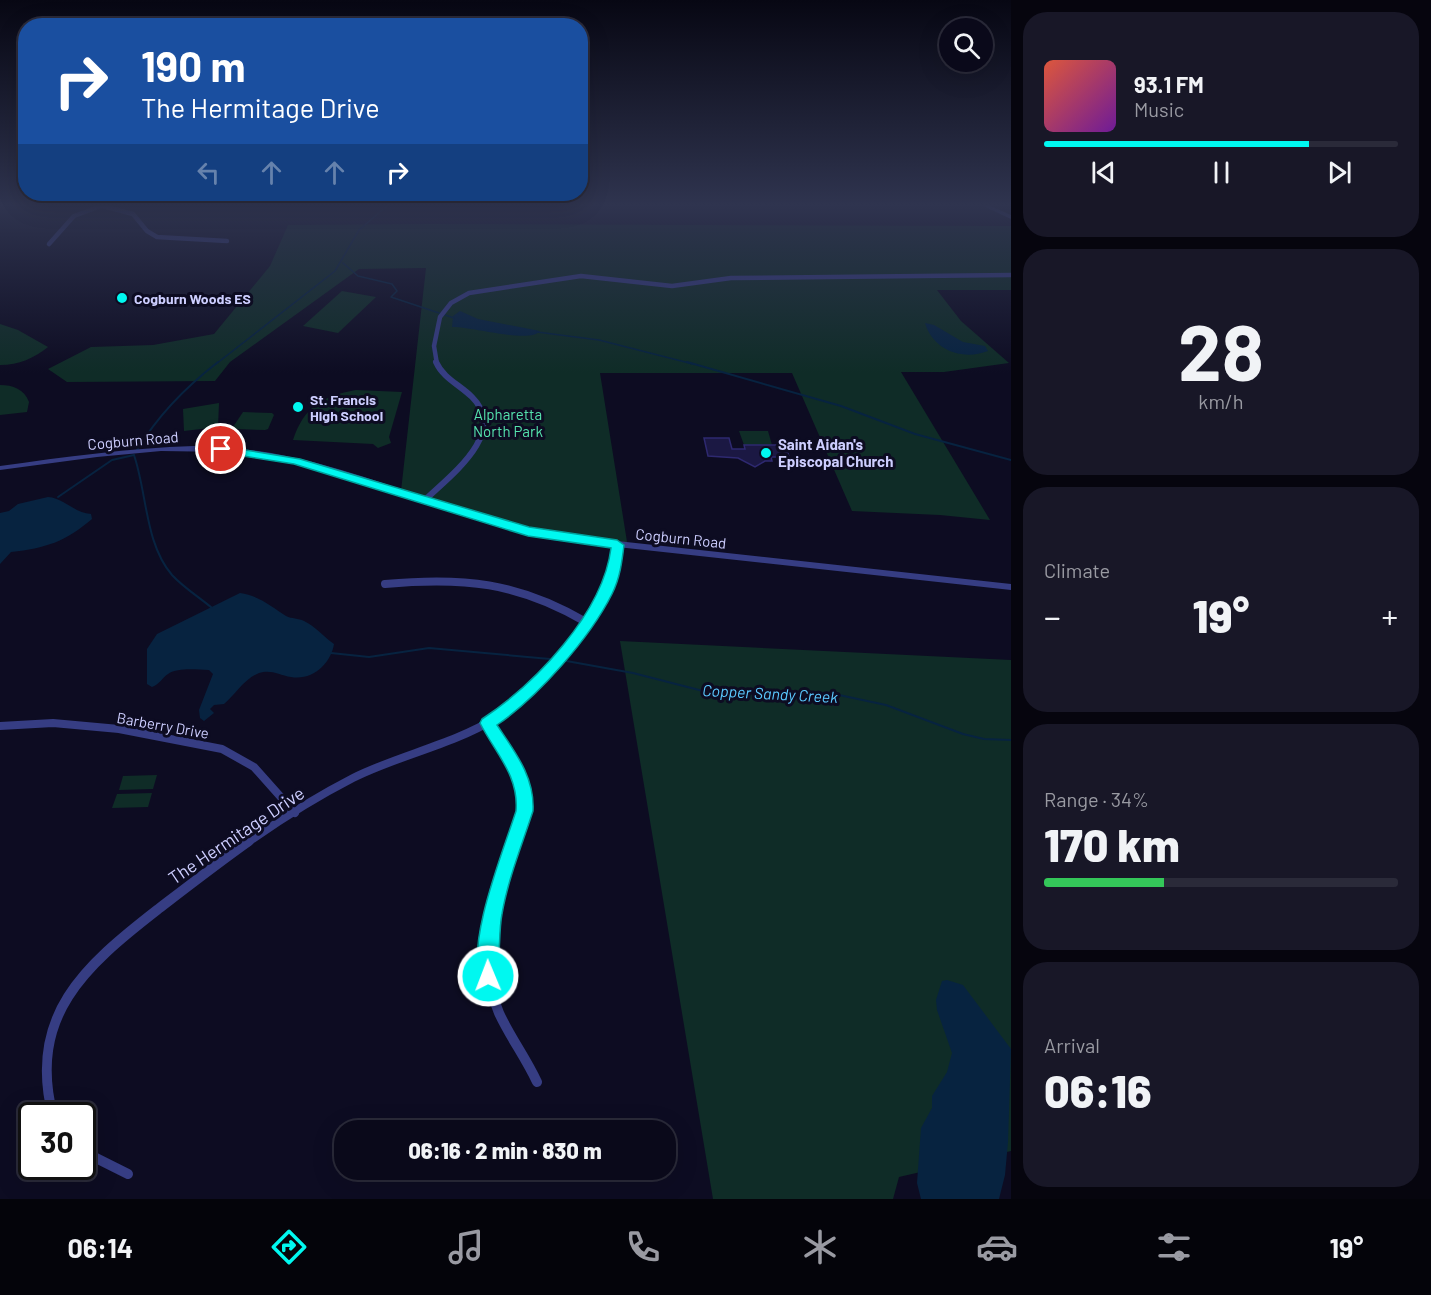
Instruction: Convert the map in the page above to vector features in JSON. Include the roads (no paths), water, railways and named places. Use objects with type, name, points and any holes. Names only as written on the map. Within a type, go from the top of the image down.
[{"type":"street","points":[[424,501],[482,440],[484,421],[478,403],[441,370],[434,355],[444,311],[458,298],[469,293],[581,276],[608,276],[672,285],[731,278],[898,279],[1011,275]]},
{"type":"street","name":"Cogburn Road","points":[[0,468],[146,450],[221,449],[296,461],[528,531],[617,545],[1011,587]]},
{"type":"street","name":"The Hermitage Drive","points":[[50,1102],[46,1088],[51,1042],[63,1005],[84,972],[97,957],[172,898],[272,826],[352,778],[488,723],[514,705],[541,678],[606,593],[615,566],[617,545]]},
{"type":"street","points":[[385,584],[456,581],[502,586],[530,592],[586,622]]},
{"type":"street","name":"Barberry Drive","points":[[0,726],[53,723],[119,729],[222,749],[254,767],[295,813]]},
{"type":"street","points":[[488,723],[517,768],[525,798],[524,811],[493,912],[488,943],[488,976],[498,1010],[537,1082]]},
{"type":"street","points":[[96,1158],[128,1174]]},
{"type":"water","points":[[460,311],[478,319],[540,331],[534,335],[525,336],[452,327],[453,316]]},
{"type":"water","points":[[925,323],[934,325],[963,342],[985,346],[988,351],[968,355],[950,351],[935,340]]},
{"type":"water","points":[[48,497],[91,514],[92,519],[54,543],[11,552],[0,564],[0,513],[9,511],[18,504]]},
{"type":"water","points":[[240,593],[259,599],[290,618],[308,623],[334,644],[329,658],[320,669],[299,678],[267,672],[259,673],[244,683],[224,704],[214,705],[210,709],[214,713],[204,721],[200,718],[199,710],[213,674],[209,670],[177,670],[152,687],[147,684],[147,649],[157,634]]},
{"type":"water","points":[[947,980],[963,985],[1011,1049],[1008,1142],[1005,1175],[999,1199],[921,1199],[917,1183],[921,1128],[932,1108],[932,1096],[947,1072],[952,1053],[937,1010],[936,1000],[942,981]]},
{"type":"waterway","name":"Copper Sandy Creek","points":[[216,364],[335,271],[341,261]]},
{"type":"waterway","points":[[343,263],[358,276],[392,284],[397,291],[391,297],[454,318]]},
{"type":"waterway","points":[[537,332],[599,340],[693,364]]},
{"type":"waterway","name":"Copper Sandy Creek","points":[[137,450],[173,403],[218,362]]},
{"type":"waterway","points":[[687,362],[841,406],[915,434],[1011,460]]},
{"type":"waterway","points":[[58,497],[112,460],[134,455],[156,549],[163,563],[177,580],[212,608]]},
{"type":"waterway","name":"Copper Sandy Creek","points":[[331,653],[369,657],[429,648],[550,659]]},
{"type":"waterway","name":"Copper Sandy Creek","points":[[561,660],[633,673],[703,691],[839,695],[886,705],[963,734],[984,739],[1011,740]]},
{"type":"place","name":"Cogburn Woods ES","points":[[122,298]]},
{"type":"place","name":"St. Francis High School","points":[[298,407]]},
{"type":"place","name":"Saint Aidan's Episcopal Church","points":[[766,453]]},
{"type":"park label","name":"Alpharetta North Park","points":[[508,422]]}]
